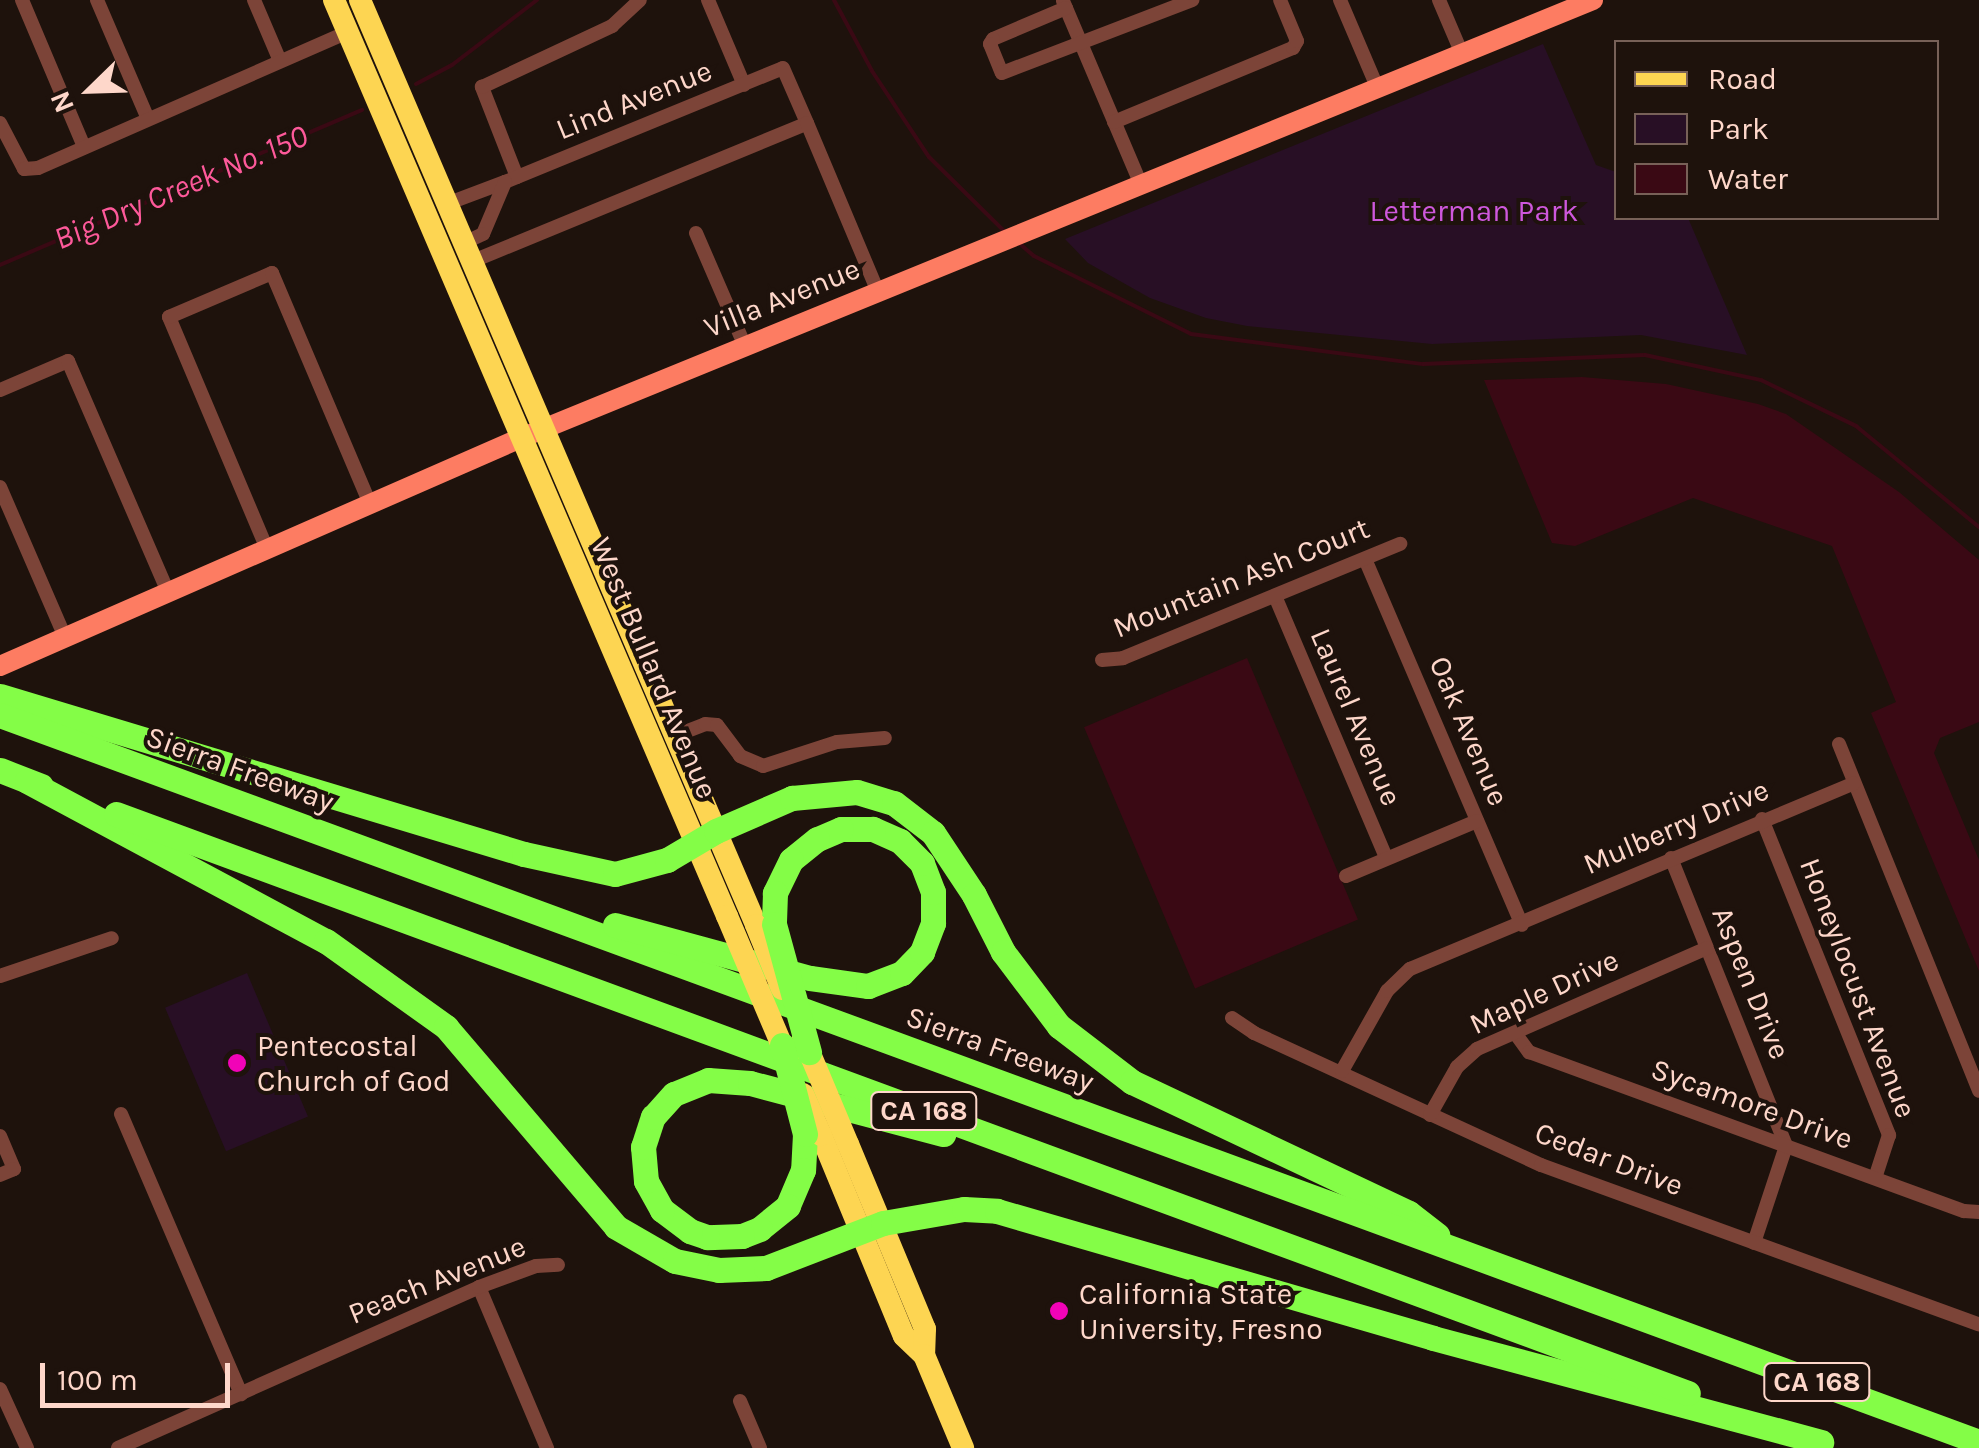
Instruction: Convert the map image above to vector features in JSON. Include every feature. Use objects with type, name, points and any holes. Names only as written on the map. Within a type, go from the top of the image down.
[{"type":"highway","points":[[0,696],[577,868],[615,874],[642,869],[792,798],[858,792],[894,803],[933,833],[974,895],[1004,952],[1059,1026],[1132,1082],[1408,1213],[1456,1250]]},
{"type":"highway","name":"Sierra Freeway","points":[[0,716],[1979,1442]]},
{"type":"highway","name":"CA 168","points":[[0,770],[1829,1445]]},
{"type":"highway","points":[[27,781],[326,940],[446,1028],[536,1128],[603,1214],[650,1250],[696,1266],[744,1270],[797,1260],[872,1228],[964,1209],[997,1210],[1434,1338],[1829,1445]]},
{"type":"highway","points":[[461,884],[810,978],[868,986],[902,973],[922,952],[933,923],[933,892],[922,864],[900,841],[873,829],[841,829],[817,839],[791,860],[776,893],[765,924],[810,1052]]},
{"type":"highway","points":[[782,1045],[813,1135],[788,1206],[760,1230],[742,1236],[707,1238],[690,1231],[662,1210],[646,1181],[644,1147],[652,1118],[662,1105],[688,1086],[727,1078],[1105,1176]]},
{"type":"main road","name":"West Bullard Avenue","points":[[334,0],[532,433],[677,735],[727,916],[782,1045]]},
{"type":"main road","name":"West Bullard Avenue","points":[[360,0],[450,203],[606,632],[707,839],[765,924]]},
{"type":"main road","name":"Villa Avenue","points":[[0,666],[532,433],[1594,0]]},
{"type":"main road","points":[[348,32],[364,38],[384,84],[418,135]]},
{"type":"main road","points":[[606,632],[646,691],[663,729],[677,735]]},
{"type":"main road","points":[[810,1052],[848,1144],[904,1336],[924,1355],[963,1448]]},
{"type":"main road","points":[[813,1135],[872,1228]]},
{"type":"street","points":[[22,0],[84,148]]},
{"type":"street","points":[[96,0],[148,119]]},
{"type":"street","points":[[254,0],[280,61]]},
{"type":"street","points":[[469,252],[511,179],[482,86],[612,26],[640,0]]},
{"type":"street","points":[[708,0],[744,85]]},
{"type":"street","points":[[1141,185],[1081,45],[1064,4],[990,44],[1002,73],[1081,45],[1192,0]]},
{"type":"street","points":[[1114,122],[1292,48],[1296,42],[1280,0]]},
{"type":"street","points":[[1340,0],[1378,89]]},
{"type":"street","points":[[1439,0],[1462,54]]},
{"type":"street","points":[[0,124],[24,169],[38,168],[348,32]]},
{"type":"street","name":"Lind Avenue","points":[[450,203],[784,68],[807,123]]},
{"type":"street","points":[[469,252],[807,123],[878,292]]},
{"type":"street","points":[[696,233],[744,346]]},
{"type":"street","points":[[268,549],[169,316],[272,273],[370,504]]},
{"type":"street","points":[[0,390],[68,361],[168,592]]},
{"type":"street","points":[[0,488],[65,638]]},
{"type":"street","name":"Mountain Ash Court","points":[[1102,660],[1123,658],[1400,544]]},
{"type":"street","name":"Oak Avenue","points":[[1366,559],[1522,925]]},
{"type":"street","name":"Laurel Avenue","points":[[1275,596],[1386,858]]},
{"type":"street","points":[[677,735],[704,724],[717,724],[740,756],[763,766],[836,742],[884,738]]},
{"type":"street","points":[[1839,744],[1979,1092]]},
{"type":"street","name":"Mulberry Drive","points":[[1342,1071],[1387,991],[1410,969],[1854,783]]},
{"type":"street","name":"Honeylocust Avenue","points":[[1762,819],[1889,1136],[1875,1178]]},
{"type":"street","points":[[1346,876],[1477,821]]},
{"type":"street","name":"Aspen Drive","points":[[1672,858],[1786,1146]]},
{"type":"street","points":[[0,976],[112,938]]},
{"type":"street","name":"Maple Drive","points":[[1430,1115],[1457,1068],[1478,1049],[1707,948]]},
{"type":"street","name":"Cedar Drive","points":[[1232,1018],[1254,1033],[1541,1165],[1979,1324]]},
{"type":"street","name":"Sycamore Drive","points":[[1515,1033],[1530,1052],[1964,1211],[1979,1212]]},
{"type":"street","points":[[121,1114],[241,1394]]},
{"type":"street","points":[[0,1136],[14,1169],[0,1175]]},
{"type":"street","points":[[1754,1243],[1786,1146]]},
{"type":"street","name":"Peach Avenue","points":[[118,1448],[479,1287],[536,1266],[558,1265]]},
{"type":"street","points":[[479,1287],[547,1448]]},
{"type":"street","points":[[0,1389],[27,1448]]},
{"type":"street","points":[[740,1401],[760,1448]]},
{"type":"green space","name":"Letterman Park","points":[[1543,44],[1596,165],[1614,171],[1614,220],[1689,220],[1747,355],[1641,335],[1432,344],[1247,326],[1206,318],[1150,298],[1088,263],[1065,239]]},
{"type":"green space","name":"Pentecostal Church of God","points":[[247,973],[308,1117],[226,1151],[165,1008]]},
{"type":"water","points":[[1582,377],[1666,384],[1786,414],[1899,492],[1979,560],[1979,722],[1940,738],[1934,753],[1979,860],[1979,971],[1871,713],[1896,702],[1832,546],[1693,498],[1575,546],[1552,543],[1484,380]]},
{"type":"water","points":[[1247,658],[1358,919],[1195,989],[1084,727]]},
{"type":"waterway","name":"Big Dry Creek No. 150","points":[[416,84],[452,65],[537,0]]},
{"type":"waterway","name":"Big Dry Creek No. 150","points":[[834,0],[872,71],[929,157],[1005,232]]},
{"type":"waterway","name":"Big Dry Creek No. 150","points":[[0,265],[362,110]]},
{"type":"waterway","name":"Big Dry Creek No. 150","points":[[1020,244],[1034,256],[1191,334],[1423,364],[1645,355],[1761,380],[1856,426],[1979,527]]},
{"type":"place","name":"Pentecostal Church of God","points":[[237,1063]]},
{"type":"place","name":"California State University, Fresno","points":[[1059,1311]]}]
